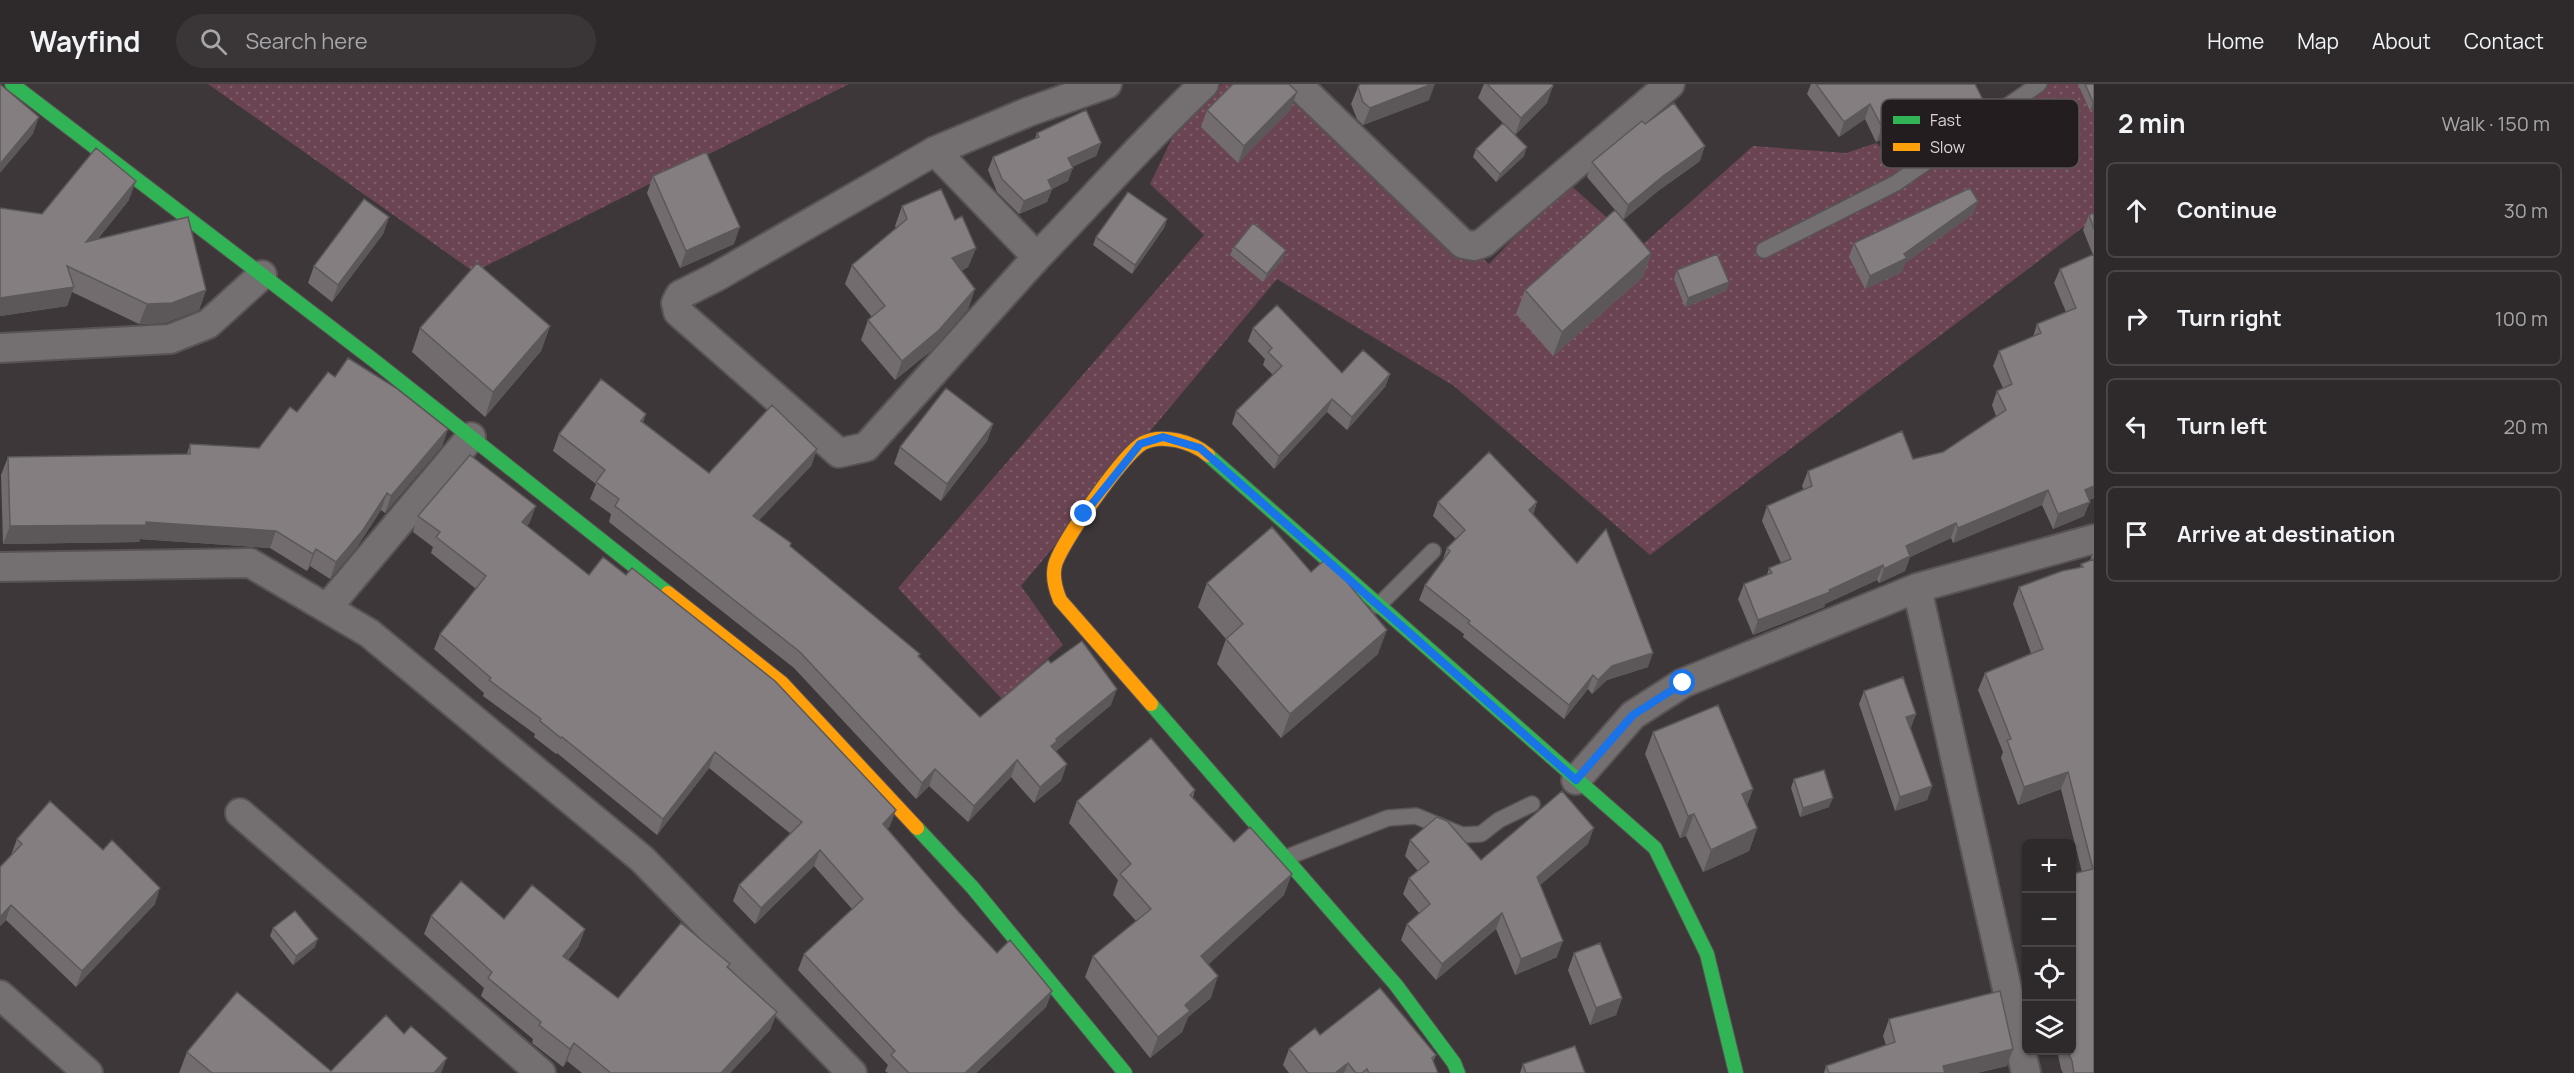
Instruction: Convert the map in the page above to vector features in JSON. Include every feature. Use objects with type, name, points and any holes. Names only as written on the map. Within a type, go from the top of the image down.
[{"type":"street","points":[[12,84],[471,437],[782,683],[973,888],[1125,1073]]},
{"type":"street","points":[[1107,84],[1028,112],[935,151],[716,277],[680,295],[676,303],[678,312],[839,453],[866,447],[1037,257],[1132,159],[1162,123],[1204,84]]},
{"type":"street","points":[[1297,84],[1463,244],[1474,246],[1483,243],[1670,84]]},
{"type":"street","points":[[935,151],[1037,257]]},
{"type":"street","points":[[0,348],[171,339],[208,324],[262,275]]},
{"type":"street","points":[[327,608],[471,437]]},
{"type":"street","points":[[1458,1073],[1454,1063],[1396,985],[1060,600],[1052,581],[1056,559],[1084,514],[1140,444],[1163,437],[1200,448],[1655,848],[1707,954],[1736,1073]]},
{"type":"street","points":[[1576,780],[1633,715],[1683,683],[1917,588],[2094,539]]},
{"type":"street","points":[[0,567],[250,564],[327,608],[369,633],[642,860],[852,1073]]},
{"type":"street","points":[[1917,588],[2026,1073]]},
{"type":"street","points":[[240,813],[541,1073]]},
{"type":"street","points":[[0,994],[88,1073]]},
{"type":"lane","points":[[2017,99],[2039,84]]},
{"type":"lane","points":[[1764,250],[1896,183],[1918,168]]},
{"type":"lane","points":[[1378,606],[1433,551]]},
{"type":"lane","points":[[1285,858],[1388,818],[1416,816],[1462,835],[1481,834],[1499,820],[1532,804]]},
{"type":"shaded area","points":[[208,84],[849,84],[474,272]]},
{"type":"shaded area","points":[[1222,84],[1285,84],[1489,264],[1567,182],[1640,247],[1753,146],[1846,153],[1876,143],[1881,147],[1881,168],[1907,168],[1919,178],[1931,168],[2079,168],[2079,99],[2011,99],[2028,84],[2094,84],[2094,219],[1650,555],[1454,386],[1277,279],[1021,586],[1063,645],[1002,699],[898,588],[1204,235],[1150,184],[1178,126]]},
{"type":"building","points":[[0,84],[39,117],[0,164]]},
{"type":"building","points":[[1233,84],[1289,84],[1297,92],[1244,146],[1207,110]]},
{"type":"building","points":[[1360,84],[1432,84],[1370,108],[1363,102],[1358,87]]},
{"type":"building","points":[[1487,84],[1552,84],[1553,86],[1521,118]]},
{"type":"building","points":[[1816,84],[1975,84],[1982,99],[1881,99],[1881,125],[1870,104],[1844,122]]},
{"type":"building","points":[[2085,84],[2094,84],[2094,102],[2093,102]]},
{"type":"building","points":[[1674,103],[1705,146],[1628,205],[1592,162],[1642,121],[1645,124]]},
{"type":"building","points":[[1086,110],[1101,143],[1068,158],[1073,168],[1048,180],[1052,189],[1024,201],[1002,179],[993,157],[1039,137],[1037,133]]},
{"type":"building","points":[[1503,123],[1527,147],[1500,174],[1476,149]]},
{"type":"building","points":[[96,148],[136,181],[86,242],[188,217],[206,290],[172,303],[147,304],[67,266],[74,287],[0,298],[0,208],[42,214]]},
{"type":"building","points":[[706,152],[740,227],[686,251],[653,176]]},
{"type":"building","points":[[1970,188],[1978,201],[1904,254],[1907,258],[1870,276],[1854,243]]},
{"type":"building","points":[[941,189],[955,220],[962,216],[976,248],[952,258],[975,289],[939,330],[902,361],[868,320],[885,306],[852,265],[907,219],[902,206]]},
{"type":"building","points":[[1128,192],[1167,219],[1135,265],[1096,237]]},
{"type":"building","points":[[364,199],[389,217],[338,285],[314,266]]},
{"type":"building","points":[[1615,210],[1651,253],[1562,332],[1525,290]]},
{"type":"building","points":[[2094,213],[2094,229],[2089,215]]},
{"type":"building","points":[[1253,223],[1286,250],[1267,274],[1234,247]]},
{"type":"building","points":[[1717,254],[1729,282],[1688,298],[1677,270]]},
{"type":"building","points":[[2094,254],[2094,486],[2085,490],[2090,502],[2058,514],[2048,490],[1958,528],[1956,523],[1906,546],[1910,556],[1884,569],[1883,565],[1829,590],[1830,592],[1758,620],[1744,584],[1772,573],[1769,568],[1791,559],[1767,506],[1812,486],[1808,471],[1902,431],[1913,459],[1943,452],[2006,410],[1997,391],[2012,384],[1999,351],[2041,333],[2037,324],[2076,308],[2060,269]]},
{"type":"building","points":[[477,263],[550,326],[493,392],[420,328]]},
{"type":"building","points":[[1277,305],[1342,373],[1363,350],[1390,374],[1352,417],[1332,399],[1279,456],[1236,411],[1282,366],[1268,352],[1272,348],[1253,328]]},
{"type":"building","points":[[348,358],[396,388],[448,429],[391,496],[387,493],[363,530],[336,562],[316,549],[313,554],[276,531],[146,522],[146,525],[10,526],[8,457],[190,454],[190,444],[259,448],[290,407],[297,412],[328,372],[335,377]]},
{"type":"building","points":[[601,379],[646,414],[641,421],[709,473],[772,405],[817,449],[753,516],[791,543],[790,546],[920,654],[918,656],[980,717],[1048,660],[1051,663],[1082,641],[1117,689],[1056,739],[1057,741],[1051,746],[1067,764],[1040,787],[1017,760],[974,806],[935,769],[922,783],[800,652],[615,506],[619,499],[596,482],[605,470],[559,434]]},
{"type":"building","points":[[946,388],[993,424],[947,484],[900,447]]},
{"type":"building","points":[[1489,452],[1537,502],[1529,510],[1577,563],[1606,529],[1653,653],[1612,666],[1598,680],[1593,675],[1569,705],[1425,585],[1450,551],[1447,548],[1465,530],[1438,502]]},
{"type":"building","points":[[470,455],[536,506],[522,522],[589,575],[603,557],[626,575],[632,568],[775,681],[896,810],[883,824],[958,911],[997,953],[1010,940],[1052,991],[965,1073],[909,1073],[891,1055],[895,1051],[804,954],[863,899],[820,850],[761,908],[739,885],[802,822],[715,752],[663,819],[540,721],[541,719],[489,680],[491,678],[440,634],[486,576],[436,537],[440,532],[418,516]]},
{"type":"building","points":[[1272,527],[1311,572],[1327,558],[1387,630],[1290,714],[1226,639],[1243,624],[1207,583]]},
{"type":"building","points":[[2094,559],[2094,1073],[2074,1073],[2069,1055],[2076,1055],[2076,873],[2093,869],[2068,772],[2024,787],[2007,740],[2011,739],[1985,673],[2043,649],[2019,587],[2062,571],[2083,567],[2081,564]]},
{"type":"building","points":[[1903,677],[1916,714],[1906,717],[1932,786],[1900,797],[1864,691]]},
{"type":"building","points":[[1718,705],[1753,789],[1742,794],[1757,828],[1711,850],[1694,814],[1688,816],[1653,732]]},
{"type":"building","points":[[1151,738],[1195,790],[1190,795],[1234,842],[1250,827],[1292,874],[1201,956],[1218,976],[1185,1005],[1190,1011],[1158,1037],[1093,956],[1151,909],[1120,874],[1131,864],[1077,801]]},
{"type":"building","points":[[1824,770],[1833,798],[1803,808],[1794,779]]},
{"type":"building","points":[[1562,791],[1594,828],[1537,877],[1563,941],[1521,959],[1502,913],[1442,964],[1407,924],[1430,904],[1409,878],[1429,862],[1410,840],[1437,817],[1447,821],[1481,860]]},
{"type":"building","points":[[50,801],[103,850],[112,840],[160,888],[82,971],[11,905],[0,917],[0,867],[22,844],[17,839]]},
{"type":"building","points":[[461,881],[504,919],[532,885],[585,929],[563,956],[618,998],[681,923],[730,964],[727,967],[777,1012],[721,1073],[611,1073],[574,1043],[570,1049],[539,1025],[541,1022],[488,978],[492,972],[431,916]]},
{"type":"building","points":[[295,911],[318,939],[296,956],[273,928]]},
{"type":"building","points":[[1600,943],[1622,998],[1596,1008],[1574,953]]},
{"type":"building","points":[[1380,988],[1436,1055],[1432,1058],[1438,1073],[1369,1073],[1367,1069],[1362,1073],[1356,1073],[1348,1063],[1335,1073],[1308,1073],[1289,1049],[1315,1028],[1320,1035]]},
{"type":"building","points":[[2000,991],[2013,1049],[1943,1066],[1945,1073],[1829,1073],[1826,1066],[1895,1042],[1889,1019]]},
{"type":"building","points":[[237,992],[331,1071],[386,1015],[404,1034],[411,1026],[447,1058],[434,1073],[212,1073],[187,1052]]},
{"type":"building","points":[[1575,1046],[1585,1073],[1526,1073],[1523,1064]]},
{"type":"traffic: fast","points":[[12,84],[376,362],[668,593]]},
{"type":"traffic: fast","points":[[1208,455],[1655,848],[1707,954],[1736,1073]]},
{"type":"traffic: fast","points":[[1151,704],[1396,985],[1454,1063],[1458,1073]]},
{"type":"traffic: fast","points":[[917,828],[973,888],[1125,1073]]},
{"type":"traffic: slow","points":[[1151,704],[1060,600],[1054,582],[1055,565],[1069,538],[1108,480],[1143,443],[1159,439],[1177,440],[1194,446],[1208,455]]},
{"type":"traffic: slow","points":[[668,593],[782,683],[917,828]]},
{"type":"route","points":[[1084,514],[1140,444],[1163,437],[1200,448],[1576,780],[1633,715],[1683,683]]}]
